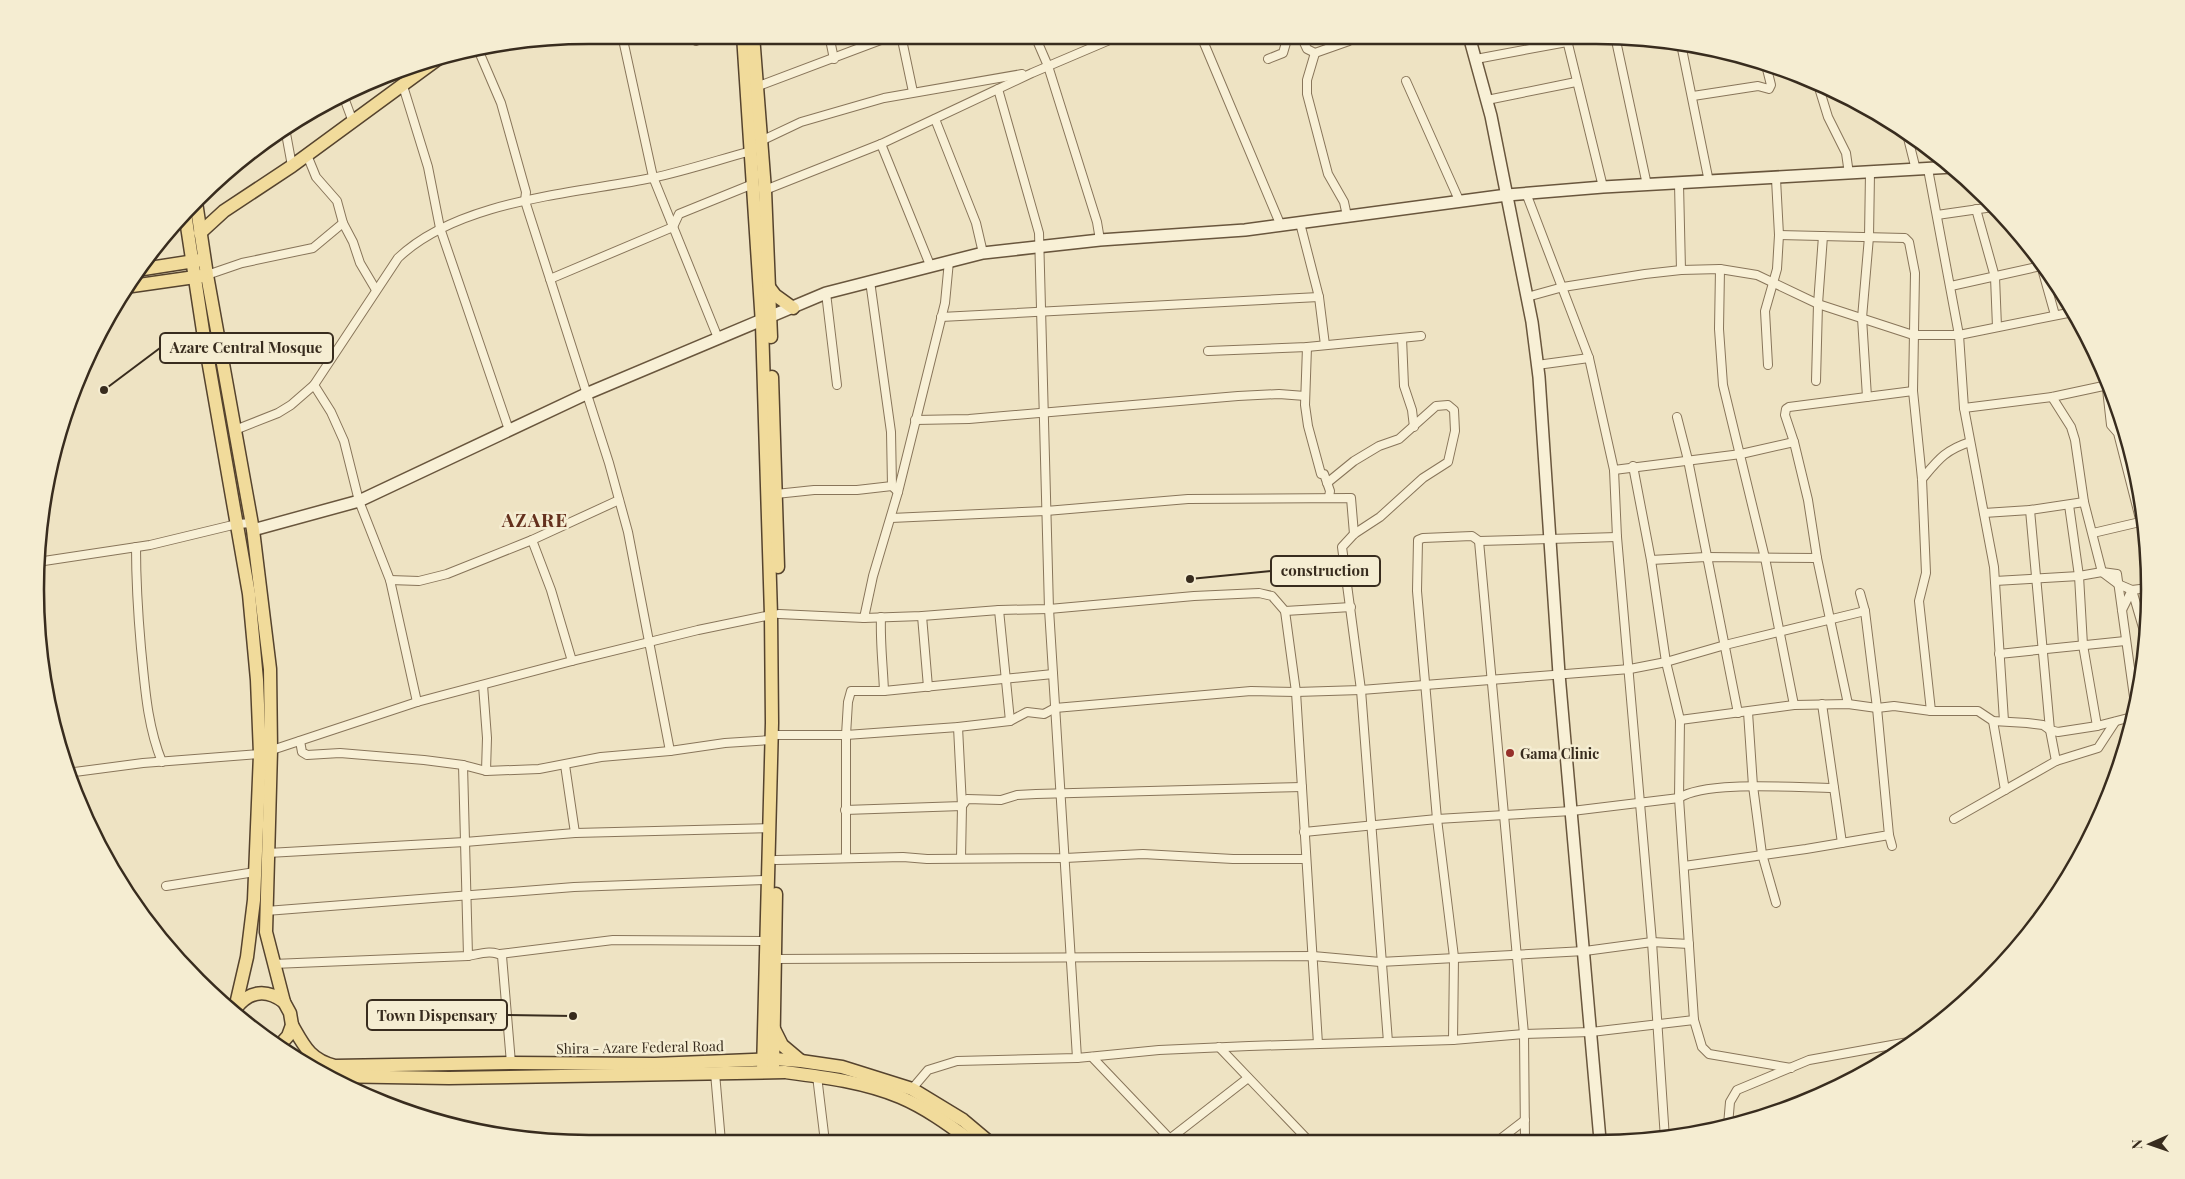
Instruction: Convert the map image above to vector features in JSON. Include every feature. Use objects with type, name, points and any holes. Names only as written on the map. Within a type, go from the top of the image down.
[{"type":"main road","points":[[737,1060],[752,1052],[768,1030],[774,959],[776,860],[774,738],[776,494],[766,318],[753,184],[743,44]]},
{"type":"main road","points":[[753,44],[765,190],[769,287],[766,318],[775,614]]},
{"type":"main road","points":[[1471,44],[1487,100],[1507,195],[1527,297],[1537,365],[1559,674],[1585,952],[1600,1135]]},
{"type":"main road","points":[[170,265],[195,236],[224,211],[292,166],[424,70]]},
{"type":"main road","points":[[253,526],[359,501],[586,394],[826,293],[983,253],[1100,240],[1245,230],[1460,200],[1526,193],[1941,168]]},
{"type":"main road","points":[[202,206],[210,210],[224,211]]},
{"type":"main road","points":[[196,213],[195,236],[249,594],[266,752]]},
{"type":"main road","points":[[188,220],[195,236]]},
{"type":"main road","points":[[149,268],[199,261]]},
{"type":"main road","points":[[136,285],[201,276]]},
{"type":"main road","points":[[201,276],[235,430],[253,526],[270,669],[266,752],[254,900],[247,957],[236,1005]]},
{"type":"main road","points":[[769,287],[775,295],[793,308]]},
{"type":"main road","points":[[768,1065],[766,941],[774,738]]},
{"type":"main road","name":"Shira - Azare Federal Road","points":[[266,752],[268,853],[266,932],[273,964],[284,1002],[290,1013],[292,1025],[305,1049],[323,1063],[356,1066],[511,1063],[655,1064],[737,1060],[867,1086],[901,1098],[941,1120],[962,1135]]},
{"type":"main road","points":[[238,1006],[243,999],[265,992],[275,995],[284,1002]]},
{"type":"main road","points":[[283,1041],[288,1036],[292,1025]]},
{"type":"main road","points":[[768,1030],[801,1061]]},
{"type":"main road","name":"Shira - Azare Federal Road","points":[[343,1076],[449,1078],[715,1073],[801,1061],[842,1067],[912,1089],[963,1120],[980,1135]]},
{"type":"main road","points":[[447,1065],[449,1078]]},
{"type":"street","points":[[624,44],[653,177],[718,338]]},
{"type":"street","points":[[831,44],[834,59]]},
{"type":"street","points":[[756,87],[872,44]]},
{"type":"street","points":[[903,44],[913,92]]},
{"type":"street","points":[[1039,44],[1048,66],[1097,222],[1100,240]]},
{"type":"street","points":[[765,190],[881,144],[1032,73],[1100,44]]},
{"type":"street","points":[[1204,44],[1281,226]]},
{"type":"street","points":[[1268,59],[1283,53],[1286,44]]},
{"type":"street","points":[[1305,44],[1307,49],[1316,53],[1341,44]]},
{"type":"street","points":[[1476,59],[1544,44]]},
{"type":"street","points":[[1567,44],[1603,187]]},
{"type":"street","points":[[1617,45],[1647,185]]},
{"type":"street","points":[[1683,51],[1709,182]]},
{"type":"street","points":[[1316,53],[1307,80],[1307,94],[1328,174],[1344,202],[1347,216]]},
{"type":"street","points":[[480,55],[501,103],[526,192],[526,201],[628,532],[651,642],[670,751]]},
{"type":"street","points":[[1693,96],[1758,86],[1769,89],[1771,85],[1768,72]]},
{"type":"street","points":[[761,141],[801,122],[884,98],[1032,73]]},
{"type":"street","points":[[408,75],[440,228],[509,430]]},
{"type":"street","points":[[1406,81],[1460,200]]},
{"type":"street","points":[[1487,100],[1576,82]]},
{"type":"street","points":[[998,89],[1039,233],[1042,413],[1049,609],[1077,1058]]},
{"type":"street","points":[[1820,92],[1828,117],[1846,153],[1848,174]]},
{"type":"street","points":[[345,101],[353,122]]},
{"type":"street","points":[[935,119],[976,224],[983,253]]},
{"type":"street","points":[[286,136],[292,166]]},
{"type":"street","points":[[881,144],[930,265]]},
{"type":"street","points":[[1909,144],[1916,170]]},
{"type":"street","points":[[235,430],[278,413],[291,405],[314,385],[398,258],[412,245],[440,228],[478,214],[526,201],[653,177],[751,151]]},
{"type":"street","points":[[307,155],[316,177],[337,201],[343,223],[364,272],[376,290]]},
{"type":"street","points":[[1928,169],[1959,335],[1964,408],[1995,581],[2004,721]]},
{"type":"street","points":[[1867,397],[1862,318],[1869,237],[1870,173]]},
{"type":"street","points":[[1768,365],[1765,311],[1772,281],[1777,270],[1779,236],[1776,179]]},
{"type":"street","points":[[550,279],[674,227],[679,214],[753,184]]},
{"type":"street","points":[[1679,184],[1681,270]]},
{"type":"street","points":[[1526,193],[1589,358],[1614,470],[1652,942],[1663,1131]]},
{"type":"street","points":[[1937,215],[1985,208]]},
{"type":"street","points":[[1976,209],[1995,277],[1997,327]]},
{"type":"street","points":[[201,276],[242,263],[313,248],[343,223]]},
{"type":"street","points":[[1300,223],[1319,297],[1325,345]]},
{"type":"street","points":[[1779,236],[1905,238],[1910,242],[1914,273],[1913,391],[1922,479],[1926,573],[1919,601],[1931,711]]},
{"type":"street","points":[[1816,381],[1818,304],[1823,236]]},
{"type":"street","points":[[864,618],[873,576],[890,518],[895,489],[945,303],[949,261]]},
{"type":"street","points":[[1951,286],[1995,277],[2033,264]]},
{"type":"street","points":[[1720,269],[1719,329],[1723,385],[1765,558],[1794,705]]},
{"type":"street","points":[[1527,297],[1563,287],[1681,270],[1720,269],[1757,275],[1818,304],[1913,335],[1959,335],[2066,313]]},
{"type":"street","points":[[870,281],[891,432],[895,489]]},
{"type":"street","points":[[2045,281],[2055,315]]},
{"type":"street","points":[[826,293],[837,385]]},
{"type":"street","points":[[941,317],[1319,297]]},
{"type":"street","points":[[1208,351],[1307,347],[1421,336]]},
{"type":"street","points":[[1402,338],[1404,386],[1412,410],[1414,427]]},
{"type":"street","points":[[1307,347],[1305,396],[1308,426],[1321,474],[1324,474],[1330,491],[1329,497]]},
{"type":"street","points":[[1537,365],[1589,358]]},
{"type":"street","points":[[314,385],[331,412],[344,441],[359,501],[390,580],[417,702]]},
{"type":"street","points":[[1964,408],[2052,397],[2102,385]]},
{"type":"street","points":[[1848,704],[1817,558],[1808,500],[1794,442],[1785,415],[1786,409],[1789,407],[1913,391]]},
{"type":"street","points":[[915,420],[969,419],[1238,396],[1279,394],[1305,396]]},
{"type":"street","points":[[2052,397],[2070,427],[2075,440],[2083,491],[2077,503],[2082,645],[2097,726]]},
{"type":"street","points":[[1327,483],[1354,461],[1379,446],[1399,439],[1436,406],[1448,404],[1454,410],[1455,431],[1448,462],[1423,478],[1380,517],[1354,534],[1342,547],[1361,690],[1380,962],[1388,1042]]},
{"type":"street","points":[[2108,404],[2110,425],[2118,433],[2132,491]]},
{"type":"street","points":[[1676,417],[1688,460],[1738,713]]},
{"type":"street","points":[[1614,470],[1633,466],[1741,454],[1794,442]]},
{"type":"street","points":[[1922,479],[1940,457],[1953,447],[1970,442]]},
{"type":"street","points":[[1633,466],[1651,560],[1666,662],[1680,720],[1679,798],[1694,1020],[1702,1047],[1709,1054],[1792,1068]]},
{"type":"street","points":[[776,494],[814,490],[895,489]]},
{"type":"street","points":[[890,518],[1046,511],[1188,499],[1329,497],[1351,498],[1354,534]]},
{"type":"street","points":[[390,580],[419,581],[447,574],[532,540],[619,500]]},
{"type":"street","points":[[1984,513],[2030,510],[2077,503]]},
{"type":"street","points":[[2077,503],[2093,533],[2102,572]]},
{"type":"street","points":[[2030,510],[2050,730],[2056,761]]},
{"type":"street","points":[[2093,533],[2137,523]]},
{"type":"street","points":[[45,561],[136,547],[237,524],[253,526]]},
{"type":"street","points":[[1453,1040],[1454,957],[1437,818],[1416,591],[1418,540],[1424,538],[1472,536],[1479,540],[1618,537]]},
{"type":"street","points":[[532,540],[552,590],[572,661]]},
{"type":"street","points":[[1479,540],[1524,1034],[1526,1135]]},
{"type":"street","points":[[136,547],[136,585],[146,702],[154,742],[162,762]]},
{"type":"street","points":[[1651,560],[1706,557],[1817,558]]},
{"type":"street","points":[[1995,581],[2079,576],[2102,572],[2117,574],[2133,686]]},
{"type":"street","points":[[2119,588],[2141,589]]},
{"type":"street","points":[[2122,611],[2132,590]]},
{"type":"street","points":[[2132,590],[2140,618]]},
{"type":"street","points":[[76,772],[266,752],[417,702],[572,661],[775,614],[864,618],[922,616],[999,610],[1049,609],[1259,593],[1272,596],[1285,612],[1296,692],[1318,1044]]},
{"type":"street","points":[[1860,593],[1865,611],[1877,708],[1889,835],[1892,846]]},
{"type":"street","points":[[1285,612],[1351,608]]},
{"type":"street","points":[[999,610],[1010,721]]},
{"type":"street","points":[[300,741],[302,752],[307,755],[340,754],[424,760],[463,765],[486,771],[540,769],[601,757],[670,751],[725,743],[774,738],[958,727],[1010,721],[1027,712],[1044,714],[1055,708],[1251,691],[1361,690],[1630,669],[1666,662],[1725,645],[1865,611]]},
{"type":"street","points":[[922,616],[928,687]]},
{"type":"street","points":[[881,617],[881,655],[884,691]]},
{"type":"street","points":[[1999,654],[2125,641]]},
{"type":"street","points":[[846,858],[846,735],[848,702],[851,691],[884,691],[1053,674]]},
{"type":"street","points":[[483,685],[486,771]]},
{"type":"street","points":[[1680,720],[1794,705],[1822,704],[1848,704],[1877,708],[1894,706],[1931,711],[1978,711],[1993,721],[2043,725],[2050,730],[2058,732],[2097,726],[2126,719]]},
{"type":"street","points":[[1822,704],[1842,843]]},
{"type":"street","points":[[1748,712],[1753,786],[1762,854],[1776,904]]},
{"type":"street","points":[[1993,721],[2005,790]]},
{"type":"street","points":[[1954,818],[2056,761],[2098,748],[2115,722]]},
{"type":"street","points":[[958,727],[962,806],[961,858]]},
{"type":"street","points":[[463,765],[468,956]]},
{"type":"street","points":[[565,765],[575,832]]},
{"type":"street","points":[[1304,832],[1437,818],[1572,811],[1679,798],[1687,793],[1753,786],[1834,788]]},
{"type":"street","points":[[962,806],[967,799],[1001,800],[1017,795],[1302,787]]},
{"type":"street","points":[[845,810],[962,806]]},
{"type":"street","points":[[268,853],[465,842],[575,832],[769,828]]},
{"type":"street","points":[[1684,866],[1889,835]]},
{"type":"street","points":[[776,860],[846,858],[1065,858],[1143,854],[1233,859],[1306,859]]},
{"type":"street","points":[[166,886],[255,872]]},
{"type":"street","points":[[266,911],[574,887],[768,880]]},
{"type":"street","points":[[273,964],[468,956],[493,952],[500,954],[613,940],[766,941]]},
{"type":"street","points":[[774,959],[1313,956],[1380,962],[1585,952],[1652,942],[1689,944]]},
{"type":"street","points":[[500,954],[502,956],[511,1063]]},
{"type":"street","points":[[901,1098],[912,1089],[928,1070],[946,1063],[1077,1058],[1159,1050],[1453,1040],[1524,1034],[1591,1032],[1694,1020]]},
{"type":"street","points":[[1729,1119],[1730,1102],[1737,1090],[1820,1058],[1897,1044]]},
{"type":"street","points":[[1219,1048],[1303,1135]]},
{"type":"street","points":[[1092,1057],[1164,1135]]},
{"type":"street","points":[[715,1073],[720,1135]]},
{"type":"street","points":[[817,1076],[824,1135]]},
{"type":"street","points":[[1175,1135],[1248,1078]]},
{"type":"street","points":[[1506,1135],[1525,1120]]},
{"type":"place","name":"Azare Central Mosque","points":[[104,390]]},
{"type":"place","name":"construction","points":[[1190,579]]},
{"type":"place","name":"Gama Clinic","points":[[1510,753]]},
{"type":"place","name":"Town Dispensary","points":[[573,1016]]},
{"type":"district","name":"AZARE","points":[[535,519]]}]
